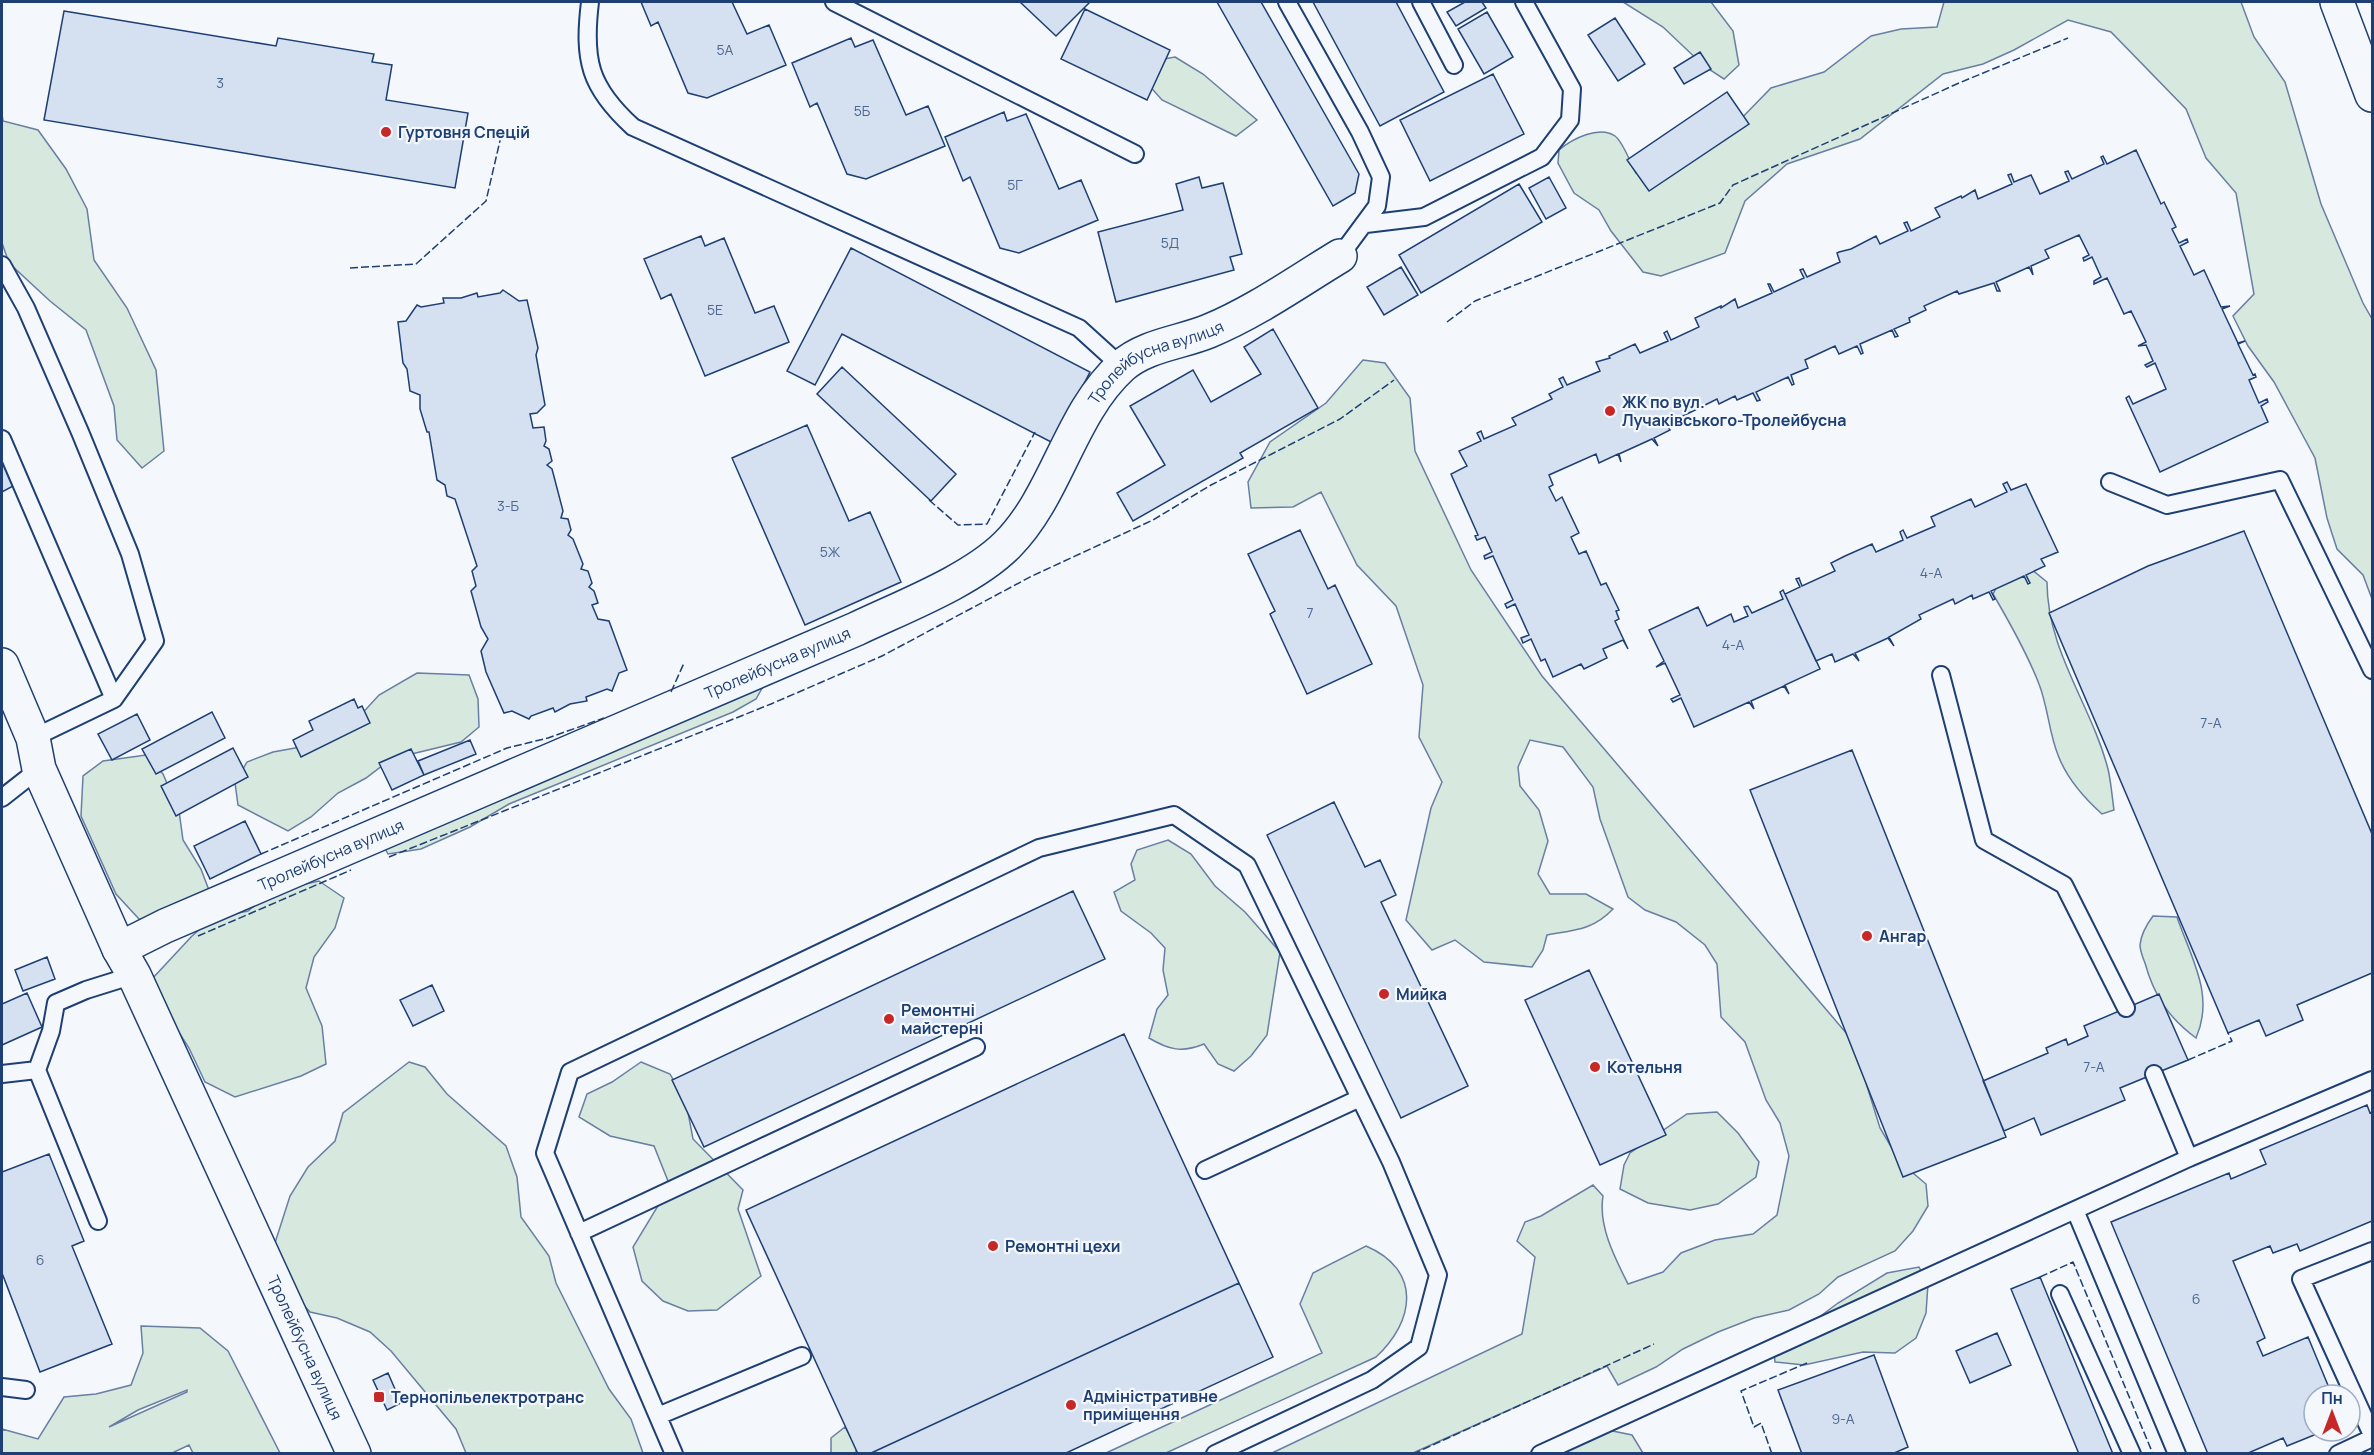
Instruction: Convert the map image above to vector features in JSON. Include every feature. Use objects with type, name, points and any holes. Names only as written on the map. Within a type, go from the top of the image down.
[{"type":"street","points":[[2337,2],[2373,95]]},
{"type":"street","name":"Тролейбусна вулиця","points":[[127,962],[216,903],[856,629],[961,578],[1007,546],[1031,514],[1104,383],[1136,354],[1208,331],[1242,315],[1340,256]]},
{"type":"street","name":"Тролейбусна вулиця","points":[[2,665],[36,754],[127,962],[354,1454]]},
{"type":"lane","points":[[590,2],[586,33],[590,70],[611,107],[633,128],[1079,328],[1122,366]]},
{"type":"lane","points":[[834,2],[1136,154]]},
{"type":"lane","points":[[1287,2],[1360,132],[1381,177],[1377,207],[1340,256]]},
{"type":"lane","points":[[1421,2],[1454,65]]},
{"type":"lane","points":[[1366,224],[1424,217],[1521,168],[1542,157],[1570,120],[1572,90],[1524,2]]},
{"type":"lane","points":[[2,265],[26,308],[130,554],[155,641],[114,699],[36,754],[2,798]]},
{"type":"lane","points":[[2,439],[114,699]]},
{"type":"lane","points":[[2110,482],[2167,505],[2280,480],[2373,670]]},
{"type":"lane","points":[[1941,675],[1984,840],[2064,885],[2126,1008]]},
{"type":"lane","points":[[674,1454],[545,1153],[570,1072],[1039,848],[1174,815],[1246,865],[1391,1162],[1437,1275],[1419,1347],[1372,1380],[1215,1454]]},
{"type":"lane","points":[[98,1221],[38,1070],[51,1031],[56,1003],[86,990],[127,962]]},
{"type":"lane","points":[[579,1233],[976,1047]]},
{"type":"lane","points":[[2,1074],[38,1070]]},
{"type":"lane","points":[[2154,1074],[2189,1158]]},
{"type":"lane","points":[[1540,1454],[2189,1158],[2373,1080]]},
{"type":"lane","points":[[1205,1170],[1360,1098]]},
{"type":"lane","points":[[2075,1210],[2177,1454]]},
{"type":"lane","points":[[2338,1454],[2373,1437],[2301,1279],[2373,1251]]},
{"type":"lane","points":[[2060,1294],[2132,1454]]},
{"type":"lane","points":[[658,1416],[802,1356]]},
{"type":"lane","points":[[2,1387],[26,1390]]},
{"type":"shaded area","points":[[1623,2],[1711,2],[1733,31],[1739,65],[1724,79],[1704,66],[1663,27]]},
{"type":"shaded area","points":[[1944,2],[2241,2],[2254,37],[2285,82],[2321,204],[2372,319],[2372,599],[2363,575],[2337,549],[2327,518],[2315,458],[2274,382],[2248,346],[2233,316],[2254,294],[2236,193],[2206,158],[2186,109],[2111,32],[2068,20],[2014,50],[1983,64],[1943,74],[1860,139],[1787,164],[1745,201],[1725,253],[1661,276],[1643,272],[1611,231],[1599,210],[1574,193],[1558,163],[1559,150],[1564,146],[1578,138],[1601,132],[1609,133],[1618,139],[1636,173],[1672,162],[1734,126],[1771,88],[1824,72],[1871,36],[1901,29],[1937,27]]},
{"type":"shaded area","points":[[1175,57],[1203,74],[1257,120],[1236,136],[1162,100],[1138,73],[1147,62]]},
{"type":"shaded area","points":[[2,114],[3,121],[38,130],[66,169],[87,209],[94,260],[127,308],[156,370],[164,451],[142,468],[117,440],[114,406],[86,330],[9,263],[2,243]]},
{"type":"shaded area","points":[[1363,360],[1385,363],[1410,398],[1415,451],[1471,570],[1542,676],[1853,1041],[1880,1128],[1900,1162],[1926,1184],[1928,1206],[1913,1231],[1895,1251],[1838,1277],[1819,1294],[1789,1310],[1754,1318],[1718,1332],[1683,1349],[1656,1367],[1618,1385],[1607,1366],[1413,1453],[1272,1453],[1522,1334],[1535,1257],[1517,1241],[1525,1222],[1541,1216],[1593,1185],[1603,1196],[1605,1230],[1628,1284],[1663,1272],[1681,1253],[1715,1240],[1753,1234],[1777,1215],[1789,1156],[1780,1123],[1766,1100],[1745,1042],[1721,1017],[1717,964],[1705,945],[1676,922],[1645,910],[1628,897],[1600,819],[1593,787],[1563,747],[1530,740],[1518,767],[1520,786],[1539,810],[1548,841],[1538,874],[1550,894],[1586,894],[1613,909],[1591,925],[1547,935],[1543,950],[1532,967],[1484,962],[1455,940],[1432,950],[1406,920],[1431,808],[1442,782],[1419,737],[1423,685],[1396,606],[1357,565],[1321,492],[1293,507],[1251,508],[1248,482],[1270,442],[1326,403]]},
{"type":"shaded area","points":[[2031,569],[2047,582],[2054,631],[2108,769],[2114,810],[2102,814],[2076,787],[2062,764],[2055,747],[2039,684],[2024,650],[1993,594],[2002,577]]},
{"type":"shaded area","points":[[417,673],[469,675],[478,699],[479,727],[461,742],[391,759],[366,778],[338,793],[311,817],[288,831],[238,805],[235,783],[247,762],[273,752],[306,746],[358,718],[379,695]]},
{"type":"shaded area","points":[[765,683],[756,699],[733,712],[509,804],[470,827],[421,849],[388,854],[378,836]]},
{"type":"shaded area","points":[[146,755],[163,774],[179,811],[183,840],[201,869],[210,893],[165,921],[139,919],[116,894],[81,816],[83,776],[103,761]]},
{"type":"shaded area","points":[[1168,840],[1191,854],[1215,886],[1245,912],[1280,952],[1267,1035],[1251,1056],[1234,1071],[1218,1064],[1204,1044],[1189,1049],[1176,1049],[1149,1038],[1157,1009],[1168,995],[1163,970],[1165,948],[1151,933],[1121,911],[1114,892],[1135,880],[1131,864],[1137,850]]},
{"type":"shaded area","points":[[319,881],[344,898],[335,928],[314,957],[306,988],[322,1026],[326,1064],[301,1076],[235,1097],[205,1082],[189,1048],[166,1012],[152,979],[192,936],[213,918],[248,911],[270,892]]},
{"type":"shaded area","points":[[2153,916],[2177,917],[2194,962],[2202,992],[2203,1007],[2196,1038],[2170,1014],[2158,996],[2149,975],[2140,945],[2145,929]]},
{"type":"shaded area","points":[[409,1062],[425,1067],[447,1094],[506,1146],[517,1177],[521,1217],[549,1256],[556,1283],[609,1389],[631,1419],[643,1453],[466,1453],[456,1429],[391,1351],[370,1332],[337,1318],[310,1312],[285,1285],[274,1246],[290,1196],[308,1167],[335,1141],[343,1113]]},
{"type":"shaded area","points":[[641,1062],[670,1074],[686,1102],[693,1139],[743,1190],[738,1209],[761,1276],[717,1310],[688,1311],[663,1301],[642,1281],[633,1247],[670,1186],[654,1146],[610,1136],[579,1117],[587,1094],[612,1082]]},
{"type":"shaded area","points":[[1717,1112],[1738,1133],[1759,1162],[1756,1177],[1718,1204],[1690,1210],[1648,1203],[1620,1189],[1624,1165],[1630,1153],[1687,1114]]},
{"type":"shaded area","points":[[1366,1246],[1384,1256],[1397,1268],[1404,1282],[1407,1297],[1405,1312],[1399,1328],[1376,1357],[1166,1453],[1106,1453],[1322,1353],[1300,1304],[1313,1273]]},
{"type":"shaded area","points":[[1919,1267],[1928,1284],[1926,1313],[1916,1338],[1895,1353],[1863,1352],[1804,1365],[1775,1362],[1774,1351],[1838,1303],[1887,1273]]},
{"type":"shaded area","points":[[141,1326],[200,1328],[228,1351],[280,1453],[193,1453],[189,1445],[170,1454],[2,1453],[2,1429],[38,1439],[64,1397],[96,1394],[131,1385],[143,1353]],"holes":[[[187,1390],[187,1392],[109,1427],[138,1410]]]},
{"type":"shaded area","points":[[845,1427],[856,1447],[856,1453],[831,1454],[831,1438]]},
{"type":"shaded area","points":[[1598,1428],[1632,1435],[1643,1453],[1551,1454]]},
{"type":"building","points":[[641,2],[732,2],[747,34],[769,25],[786,65],[707,98],[688,93],[658,22],[651,26]]},
{"type":"building","points":[[1020,2],[1090,2],[1056,36]]},
{"type":"building","points":[[1217,2],[1261,2],[1359,174],[1355,193],[1333,206]]},
{"type":"building","points":[[1313,2],[1396,2],[1444,92],[1380,126]]},
{"type":"building","points":[[1465,2],[1482,2],[1486,8],[1456,26],[1447,12]]},
{"type":"building","points":[[1085,9],[1170,50],[1147,100],[1061,59]]},
{"type":"building","points":[[64,11],[276,46],[278,38],[374,54],[372,62],[392,65],[386,100],[468,113],[455,188],[44,120]]},
{"type":"building","points":[[1487,12],[1513,57],[1484,74],[1458,29]]},
{"type":"building","points":[[1615,18],[1645,64],[1618,81],[1588,35]]},
{"type":"building","points":[[851,38],[855,47],[873,40],[906,115],[928,106],[945,146],[866,179],[847,174],[817,103],[810,107],[792,63]]},
{"type":"building","points":[[1700,52],[1711,69],[1684,84],[1674,68]]},
{"type":"building","points":[[1493,74],[1524,134],[1430,181],[1400,120]]},
{"type":"building","points":[[1727,92],[1749,124],[1649,191],[1627,160]]},
{"type":"building","points":[[1004,112],[1007,121],[1026,114],[1059,189],[1081,180],[1098,220],[1019,253],[1000,248],[970,177],[963,181],[945,137]]},
{"type":"building","name":"ЖК по вул. Лучаківського-Тролейбусна","points":[[2136,150],[2161,204],[2164,202],[2176,227],[2172,229],[2179,243],[2187,239],[2188,242],[2180,246],[2194,275],[2204,270],[2221,307],[2230,306],[2222,309],[2238,343],[2245,341],[2238,344],[2253,375],[2255,374],[2256,377],[2249,380],[2259,403],[2267,399],[2268,402],[2261,406],[2268,422],[2160,472],[2126,398],[2129,396],[2133,404],[2166,389],[2155,363],[2147,367],[2145,365],[2153,361],[2146,345],[2138,346],[2146,342],[2131,311],[2124,314],[2107,278],[2094,284],[2094,281],[2101,277],[2092,257],[2084,261],[2083,258],[2089,255],[2079,235],[2045,250],[2049,258],[2031,266],[2033,275],[2029,267],[1996,282],[2000,291],[1997,291],[1994,283],[1959,294],[1957,291],[1924,306],[1926,310],[1909,318],[1910,322],[1894,329],[1898,336],[1895,337],[1892,330],[1860,344],[1863,353],[1861,354],[1857,346],[1839,354],[1835,346],[1805,360],[1808,368],[1791,375],[1794,384],[1792,385],[1788,377],[1756,392],[1760,400],[1757,401],[1753,393],[1737,400],[1735,396],[1719,404],[1717,399],[1683,416],[1684,419],[1668,427],[1670,430],[1654,438],[1658,446],[1652,439],[1619,454],[1621,462],[1618,454],[1599,463],[1596,454],[1549,475],[1553,485],[1549,487],[1556,501],[1562,497],[1579,533],[1571,537],[1579,554],[1586,551],[1601,585],[1606,583],[1619,610],[1616,611],[1619,619],[1615,621],[1628,649],[1623,640],[1603,649],[1607,658],[1584,669],[1581,664],[1553,677],[1545,659],[1541,661],[1531,639],[1523,643],[1521,638],[1529,635],[1515,604],[1507,608],[1505,604],[1513,600],[1493,556],[1485,559],[1484,556],[1492,552],[1485,537],[1477,540],[1475,536],[1478,535],[1451,474],[1467,466],[1459,451],[1481,441],[1477,433],[1481,431],[1484,439],[1516,425],[1512,418],[1552,399],[1549,394],[1563,387],[1559,379],[1563,377],[1567,385],[1600,371],[1596,362],[1610,358],[1609,356],[1635,344],[1640,353],[1668,341],[1664,333],[1667,331],[1671,340],[1699,327],[1695,318],[1721,306],[1721,308],[1735,299],[1738,308],[1772,293],[1768,284],[1774,292],[1804,278],[1800,270],[1803,269],[1807,277],[1840,262],[1837,253],[1839,252],[1851,249],[1876,236],[1880,244],[1908,231],[1904,223],[1907,222],[1911,231],[1940,217],[1935,208],[1961,196],[1962,198],[1975,190],[1978,199],[2012,184],[2008,175],[2011,174],[2014,182],[2031,175],[2040,194],[2069,181],[2065,172],[2068,171],[2072,179],[2104,164],[2101,157],[2103,156],[2107,164]]},
{"type":"building","points":[[1199,177],[1202,188],[1223,183],[1242,254],[1230,257],[1234,270],[1116,302],[1098,232],[1183,210],[1176,184]]},
{"type":"building","points":[[1549,177],[1566,208],[1546,219],[1529,188]]},
{"type":"building","points":[[1519,184],[1542,222],[1421,293],[1399,255]]},
{"type":"building","points":[[701,236],[705,246],[724,238],[755,313],[774,306],[789,342],[705,376],[671,294],[661,299],[644,259]]},
{"type":"building","points":[[851,248],[1090,372],[1053,443],[842,334],[815,385],[787,371]]},
{"type":"building","points":[[1401,267],[1418,295],[1384,315],[1367,287]]},
{"type":"building","points":[[503,290],[519,301],[527,300],[538,348],[536,355],[545,405],[537,413],[530,414],[533,428],[544,427],[546,441],[544,446],[549,449],[552,461],[547,465],[552,469],[563,511],[561,518],[568,519],[571,530],[568,535],[573,539],[583,564],[581,569],[588,571],[592,583],[589,587],[594,591],[598,603],[592,605],[598,619],[609,621],[627,670],[619,673],[612,691],[607,689],[586,697],[587,701],[570,704],[555,712],[553,708],[531,716],[529,719],[512,711],[504,713],[486,672],[481,651],[488,639],[481,627],[471,591],[476,586],[472,571],[477,566],[455,499],[447,496],[445,485],[437,480],[429,432],[427,432],[420,409],[420,395],[410,391],[407,369],[403,363],[398,322],[406,321],[417,305],[421,307],[444,303],[443,298],[461,298],[477,293],[478,297],[500,293]]},
{"type":"building","points":[[1273,329],[1318,408],[1240,453],[1243,458],[1133,521],[1117,493],[1165,465],[1130,406],[1193,370],[1211,402],[1261,374],[1244,347]]},
{"type":"building","points":[[842,367],[956,474],[931,501],[817,394]]},
{"type":"building","points":[[807,425],[849,521],[870,512],[901,582],[805,625],[732,458]]},
{"type":"building","points":[[2,457],[15,485],[2,492]]},
{"type":"building","points":[[2007,482],[2011,490],[2026,484],[2058,552],[2041,559],[2045,566],[2026,575],[2030,583],[2028,584],[2024,576],[1991,591],[1995,599],[1993,600],[1989,592],[1973,599],[1972,595],[1955,604],[1953,599],[1919,615],[1921,619],[1889,637],[1894,646],[1888,638],[1855,653],[1859,661],[1853,654],[1835,662],[1832,654],[1816,661],[1785,594],[1800,587],[1796,579],[1799,578],[1802,586],[1835,571],[1831,563],[1845,556],[1872,544],[1876,552],[1903,540],[1900,532],[1903,530],[1907,538],[1935,526],[1931,517],[1971,499],[1975,507],[2007,492],[2003,484]]},
{"type":"building","points":[[1300,530],[1328,589],[1335,585],[1372,664],[1307,694],[1270,614],[1275,611],[1248,554]]},
{"type":"building","points":[[2244,531],[2372,834],[2372,973],[2297,1005],[2303,1020],[2266,1036],[2259,1020],[2228,1033],[2049,613],[2148,566]]},
{"type":"building","points":[[1783,590],[1820,669],[1785,685],[1789,694],[1784,686],[1751,701],[1754,709],[1749,702],[1694,727],[1681,698],[1673,702],[1671,699],[1680,695],[1665,663],[1656,667],[1664,661],[1649,630],[1698,607],[1707,626],[1731,614],[1734,622],[1748,616],[1744,607],[1748,606],[1752,613],[1783,599],[1780,592]]},
{"type":"building","points":[[354,699],[358,708],[362,706],[370,723],[301,757],[293,740],[313,730],[309,721]]},
{"type":"building","points":[[212,712],[225,738],[156,774],[142,749]]},
{"type":"building","points":[[137,714],[150,740],[112,760],[98,734]]},
{"type":"building","points":[[470,740],[476,754],[424,775],[418,761]]},
{"type":"building","points":[[233,748],[248,777],[176,816],[161,786]]},
{"type":"building","points":[[411,749],[424,775],[392,790],[379,763]]},
{"type":"building","name":"Ангар","points":[[1852,750],[2006,1137],[1903,1177],[1750,790]]},
{"type":"building","name":"Мийка","points":[[1334,802],[1365,867],[1380,860],[1396,895],[1381,902],[1468,1086],[1401,1118],[1267,835]]},
{"type":"building","points":[[245,821],[261,854],[210,879],[194,846]]},
{"type":"building","name":"Ремонтні майстерні","points":[[1073,891],[1105,959],[704,1147],[672,1080]]},
{"type":"building","points":[[47,957],[55,979],[23,991],[15,970]]},
{"type":"building","name":"Котельня","points":[[1589,970],[1666,1135],[1600,1165],[1525,1000]]},
{"type":"building","points":[[432,985],[444,1011],[413,1026],[400,1000]]},
{"type":"building","points":[[27,993],[42,1027],[2,1045],[2,1004]]},
{"type":"building","points":[[2159,994],[2188,1060],[2120,1088],[2125,1100],[2041,1135],[2034,1118],[2004,1131],[1983,1081],[2048,1053],[2046,1048],[2066,1039],[2068,1045],[2088,1036],[2084,1026]]},
{"type":"building","name":"Ремонтні цехи","points":[[1124,1034],[1239,1283],[869,1454],[858,1454],[746,1210]]},
{"type":"building","points":[[2367,1105],[2370,1113],[2372,1112],[2372,1221],[2300,1251],[2297,1244],[2273,1253],[2270,1246],[2233,1261],[2265,1338],[2257,1342],[2263,1356],[2308,1337],[2327,1383],[2302,1383],[2302,1440],[2287,1446],[2283,1438],[2246,1454],[2208,1454],[2111,1222],[2229,1173],[2231,1179],[2266,1164],[2260,1150]]},
{"type":"building","points":[[49,1154],[84,1241],[72,1246],[112,1344],[40,1372],[2,1273],[2,1172]]},
{"type":"building","points":[[2040,1277],[2113,1454],[2079,1454],[2011,1289]]},
{"type":"building","name":"Адміністративне приміщення","points":[[1239,1283],[1273,1357],[1064,1454],[869,1454]]},
{"type":"building","points":[[1997,1333],[2011,1365],[1970,1383],[1956,1351]]},
{"type":"building","points":[[1874,1355],[1908,1447],[1892,1454],[1802,1454],[1778,1390]]},
{"type":"building","points":[[388,1373],[401,1403],[387,1410],[373,1380]]},
{"type":"fence","points":[[1447,322],[1475,301],[1720,203],[1733,185],[1959,83],[2068,38]]},
{"type":"fence","points":[[350,268],[416,264],[486,201],[502,132]]},
{"type":"fence","points":[[389,857],[771,704],[882,656],[1032,576],[1153,520],[1211,485],[1340,419],[1394,380]]},
{"type":"fence","points":[[929,500],[958,525],[987,524],[1035,432]]},
{"type":"fence","points":[[671,692],[684,663]]},
{"type":"fence","points":[[261,854],[507,748],[548,738],[604,718]]},
{"type":"fence","points":[[198,936],[351,870]]},
{"type":"fence","points":[[2188,1060],[2232,1041],[2228,1033]]},
{"type":"fence","points":[[2040,1277],[2073,1262],[2153,1454]]},
{"type":"fence","points":[[1413,1454],[1654,1344]]},
{"type":"fence","points":[[1772,1454],[1761,1423],[1754,1427],[1741,1391],[1807,1363]]},
{"type":"place","name":"Гуртовня Спецій","points":[[386,132]]},
{"type":"place","name":"ЖК по вул. Лучаківського-Тролейбусна","points":[[1610,411]]},
{"type":"place","name":"Ангар","points":[[1867,936]]},
{"type":"place","name":"Мийка","points":[[1384,994]]},
{"type":"place","name":"Ремонтні майстерні","points":[[889,1019]]},
{"type":"place","name":"Котельня","points":[[1595,1067]]},
{"type":"place","name":"Ремонтні цехи","points":[[993,1246]]},
{"type":"place","name":"Тернопільелектротранс","points":[[379,1397]]},
{"type":"place","name":"Адміністративне приміщення","points":[[1071,1405]]}]
